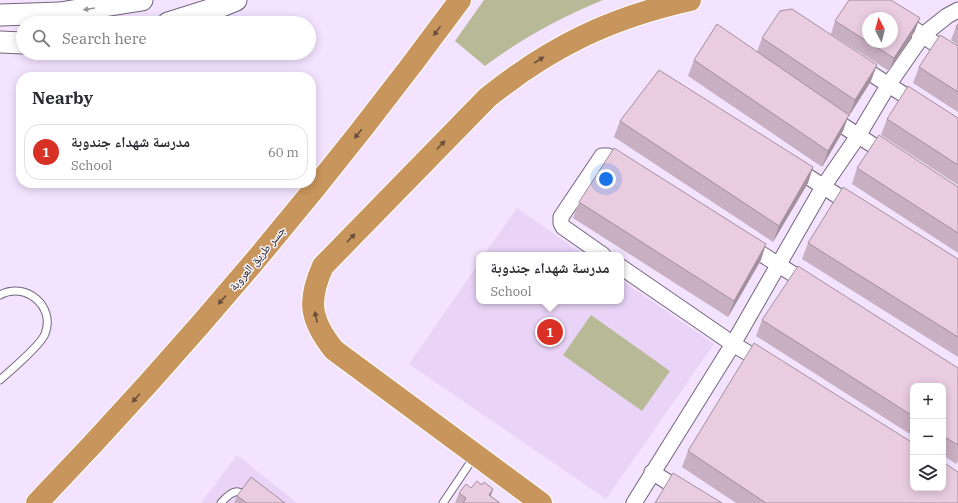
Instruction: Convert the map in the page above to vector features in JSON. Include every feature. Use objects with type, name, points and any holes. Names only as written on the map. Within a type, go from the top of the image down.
[{"type":"highway","name":"جسر طريق العروبة","points":[[316,186],[372,117],[460,0]]},
{"type":"highway","points":[[541,503],[334,350],[323,336],[315,319],[313,301],[316,283],[323,266],[488,97],[534,63],[584,35],[610,23],[637,14],[690,0]]},
{"type":"highway","name":"جسر طريق العروبة","points":[[37,503],[132,403],[247,271],[314,188]]},
{"type":"main road","points":[[0,15],[60,13],[142,0]]},
{"type":"main road","points":[[190,16],[236,0]]},
{"type":"main road","points":[[0,42],[16,42]]},
{"type":"street","points":[[634,503],[733,344],[822,187],[858,136],[889,84],[923,35],[946,16],[958,10]]},
{"type":"street","points":[[900,19],[958,60]]},
{"type":"street","points":[[845,57],[889,84],[933,114]]},
{"type":"street","points":[[813,106],[898,162]]},
{"type":"street","points":[[599,252],[563,227],[560,223],[561,217],[602,156],[608,156],[640,176]]},
{"type":"street","points":[[783,160],[822,187],[870,216]]},
{"type":"street","points":[[732,236],[825,294]]},
{"type":"street","points":[[624,269],[733,344],[780,372]]},
{"type":"street","points":[[652,472],[701,503]]},
{"type":"lane","points":[[0,295],[10,291],[17,291],[32,295],[42,305],[47,319],[47,326],[42,340],[0,380]]},
{"type":"lane","points":[[443,503],[475,455]]},
{"type":"lane","points":[[221,503],[232,492],[242,492],[256,503]]},
{"type":"shaded area","points":[[517,208],[580,252],[486,252]]},
{"type":"shaded area","points":[[476,267],[476,304],[624,304],[624,282],[714,344],[606,499],[409,364]]},
{"type":"shaded area","points":[[237,455],[297,503],[201,503]]},
{"type":"green space","points":[[484,0],[603,0],[542,29],[485,66],[455,41]]},
{"type":"green space","points":[[591,315],[670,371],[642,411],[563,355]]},
{"type":"building","points":[[849,0],[891,0],[920,18],[894,58],[878,48],[898,48],[898,12],[862,12],[862,38],[835,21]]},
{"type":"building","points":[[792,9],[877,65],[855,100],[762,38],[780,11]]},
{"type":"building","points":[[717,24],[849,115],[828,151],[694,60]]},
{"type":"building","points":[[940,35],[958,46],[958,92],[919,67]]},
{"type":"building","points":[[659,70],[813,167],[779,226],[620,121]]},
{"type":"building","points":[[908,86],[958,118],[958,165],[887,119]]},
{"type":"building","points":[[879,135],[958,187],[958,233],[857,168]]},
{"type":"building","points":[[614,148],[766,244],[734,301],[579,202]]},
{"type":"building","points":[[843,187],[958,259],[958,337],[808,243]]},
{"type":"building","points":[[798,266],[958,368],[958,445],[946,438],[946,383],[910,383],[910,414],[762,320]]},
{"type":"building","points":[[754,343],[910,441],[910,491],[946,491],[946,464],[958,472],[958,503],[766,503],[688,451]]},
{"type":"building","points":[[673,473],[722,503],[655,503]]},
{"type":"building","points":[[251,477],[285,503],[247,503],[237,496]]},
{"type":"building","points":[[477,481],[482,485],[484,482],[493,489],[489,495],[500,503],[463,503],[466,498],[459,493],[466,484],[471,488]]},
{"type":"place","name":"مدرسة شهداء جندوبة","points":[[550,332]]}]
